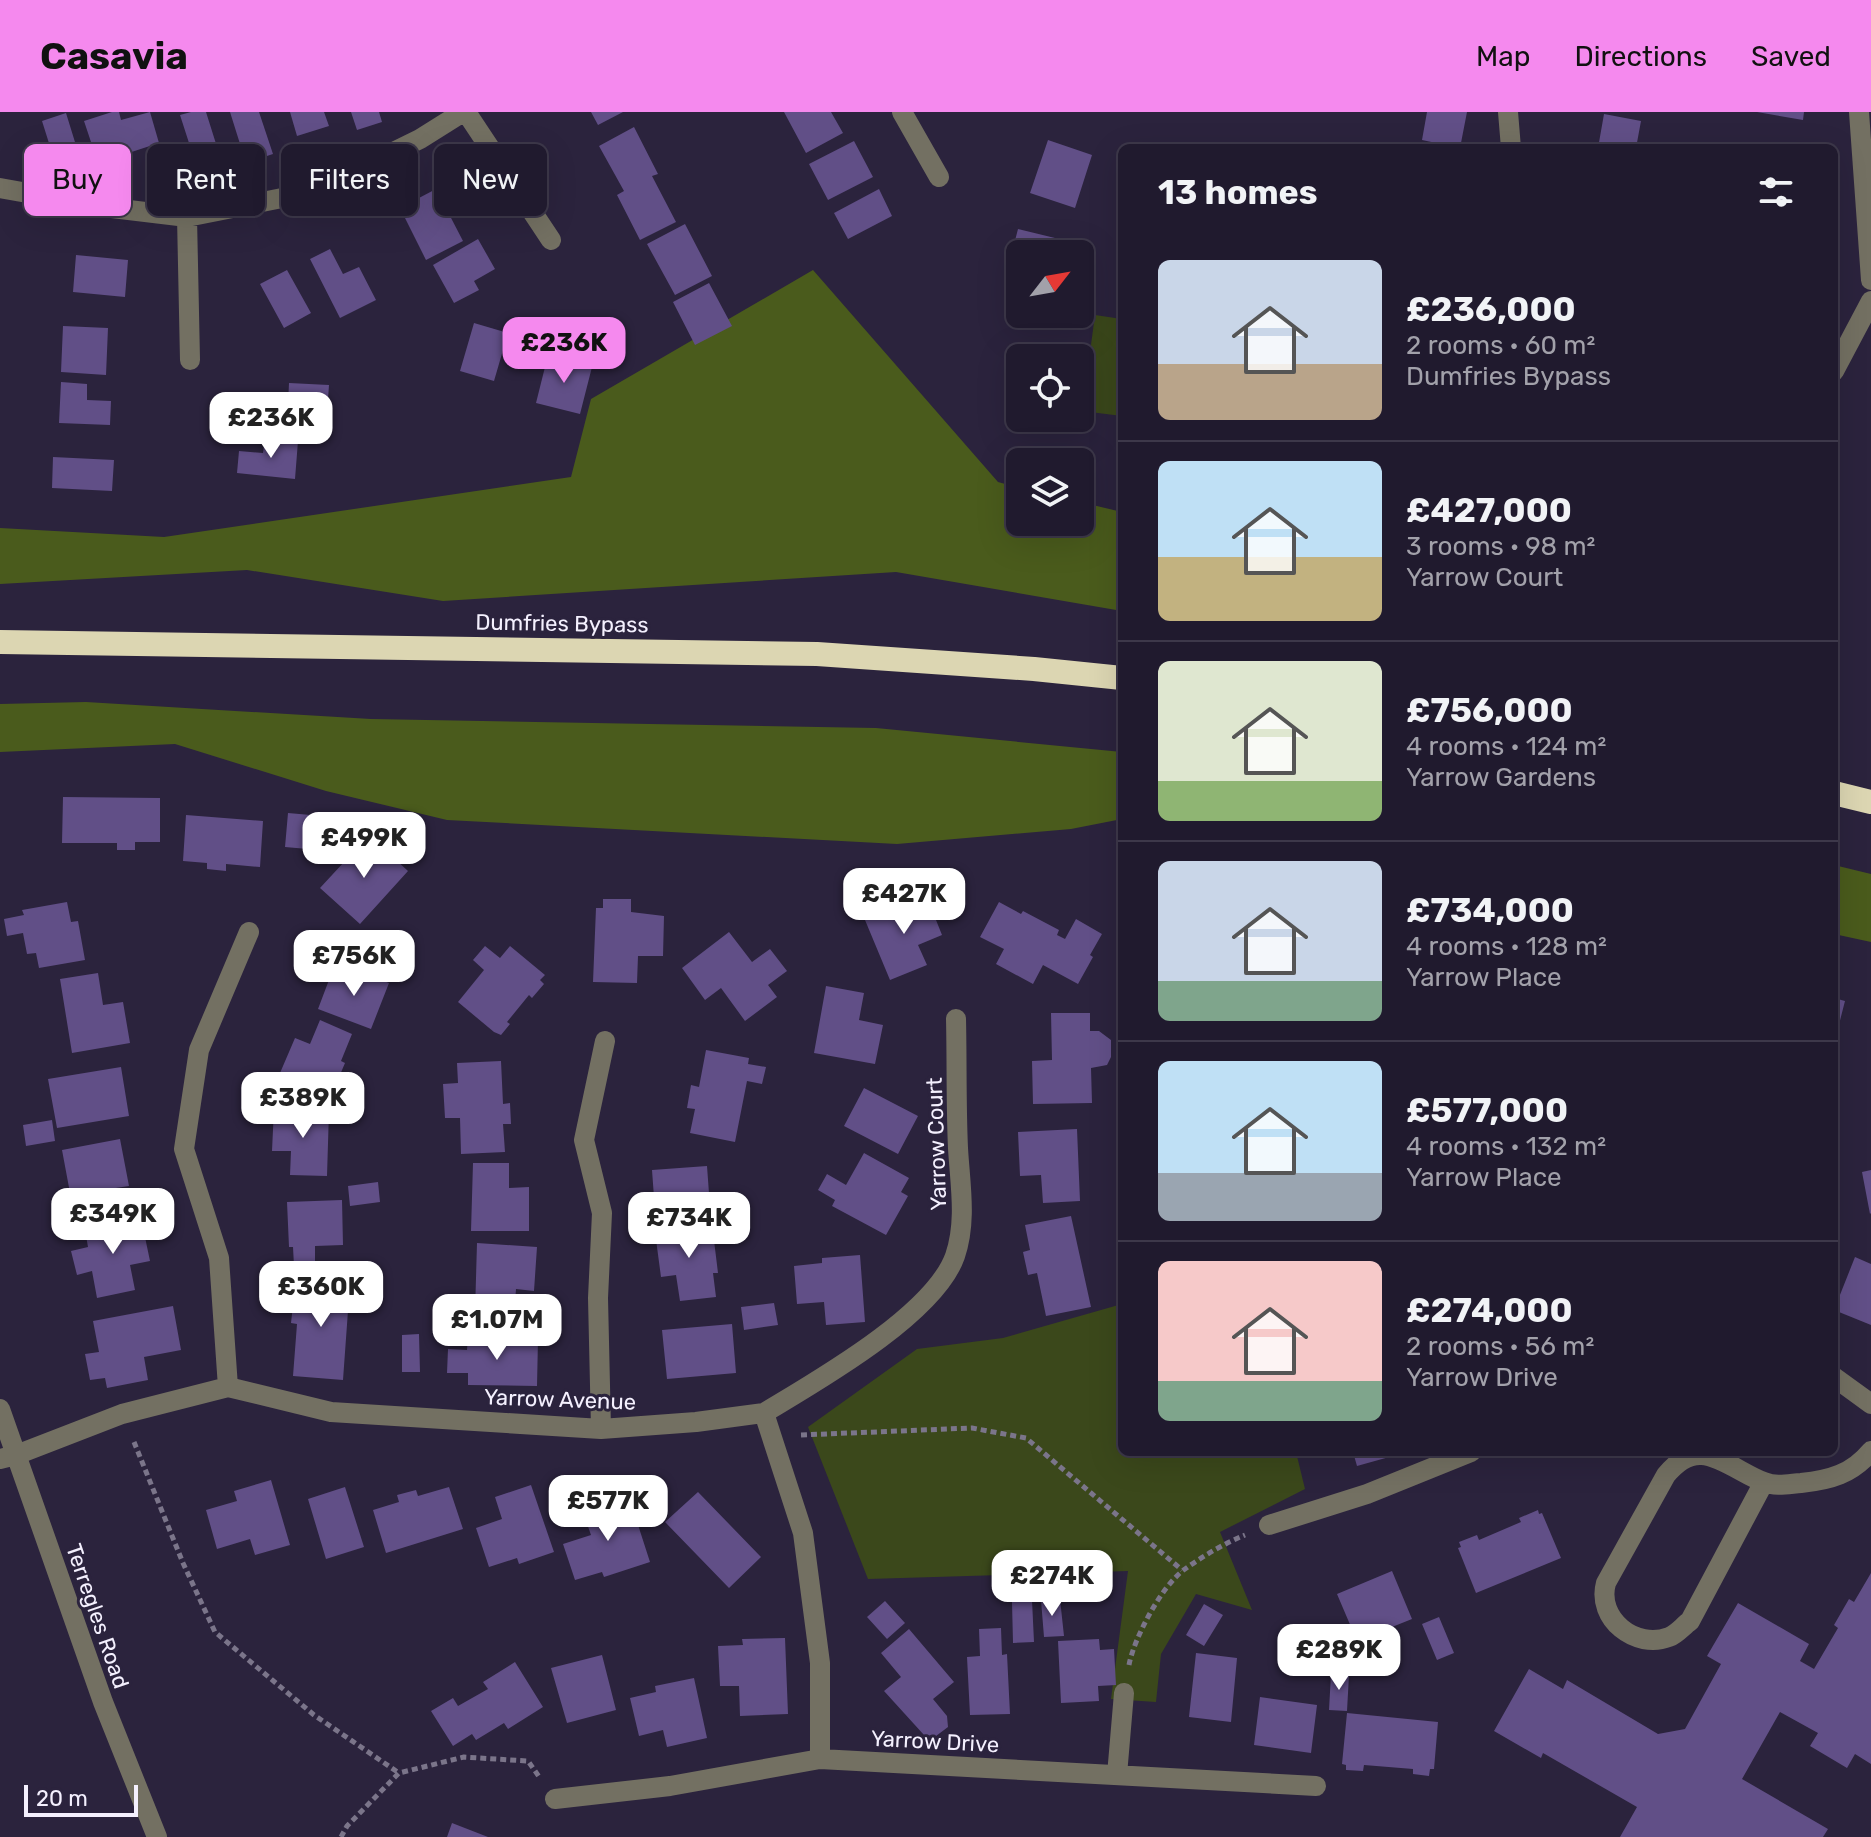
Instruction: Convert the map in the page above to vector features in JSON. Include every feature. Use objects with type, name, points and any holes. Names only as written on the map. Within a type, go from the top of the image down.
[{"type":"highway","name":"Dumfries Bypass","points":[[0,642],[817,654],[1118,678]]},
{"type":"highway","points":[[1838,794],[1871,802]]},
{"type":"street","points":[[0,188],[112,208],[187,217],[312,192],[420,139],[464,112],[551,240]]},
{"type":"street","points":[[902,112],[939,177]]},
{"type":"street","points":[[1508,112],[1511,144]]},
{"type":"street","points":[[1859,112],[1871,280]]},
{"type":"street","points":[[187,217],[190,360]]},
{"type":"street","points":[[1838,363],[1871,301]]},
{"type":"street","points":[[228,1387],[219,1258],[184,1149],[199,1050],[249,932]]},
{"type":"street","name":"Yarrow Court","points":[[764,1413],[861,1353],[938,1287],[955,1257],[963,1217],[958,1146],[956,1019]]},
{"type":"street","points":[[601,1429],[598,1298],[602,1213],[584,1140],[605,1041]]},
{"type":"street","points":[[1838,1380],[1871,1404]]},
{"type":"street","name":"Yarrow Avenue","points":[[8,1457],[122,1414],[228,1387],[331,1412],[601,1429],[764,1413]]},
{"type":"street","name":"Terregles Road","points":[[0,1409],[8,1457],[157,1837]]},
{"type":"street","points":[[764,1413],[803,1533],[820,1663],[820,1759]]},
{"type":"street","points":[[1708,1456],[1777,1485],[1828,1480],[1852,1469],[1871,1451]]},
{"type":"street","points":[[1269,1525],[1367,1494],[1457,1456]]},
{"type":"street","points":[[1691,1456],[1672,1467],[1606,1583],[1603,1594],[1605,1607],[1617,1626],[1636,1638],[1654,1641],[1672,1636],[1690,1621],[1764,1482]]},
{"type":"street","points":[[1117,1775],[1124,1693]]},
{"type":"street","name":"Yarrow Drive","points":[[555,1799],[670,1786],[820,1759],[1316,1786]]},
{"type":"path","points":[[122,1414],[215,1632],[314,1715],[399,1773]]},
{"type":"path","points":[[771,1438],[972,1428],[1026,1438],[1182,1570]]},
{"type":"path","points":[[1124,1693],[1133,1647],[1155,1605],[1182,1570],[1269,1525]]},
{"type":"path","points":[[341,1837],[347,1826],[399,1773],[464,1757],[528,1761],[555,1799]]},
{"type":"green space","points":[[813,270],[998,482],[1006,484],[1006,536],[1094,536],[1094,505],[1118,511],[1118,610],[896,572],[443,601],[247,570],[0,584],[0,528],[164,537],[571,477],[591,399]]},
{"type":"green space","points":[[1095,315],[1118,318],[1118,416],[1094,412],[1094,344],[1091,344]]},
{"type":"green space","points":[[86,702],[371,719],[876,728],[1118,752],[1118,820],[1071,829],[897,844],[447,820],[326,791],[175,744],[0,752],[0,704]]},
{"type":"green space","points":[[1838,866],[1871,874],[1871,942],[1838,935]]},
{"type":"green space","points":[[1118,1305],[1118,1456],[1297,1456],[1305,1489],[1220,1532],[1252,1610],[1196,1594],[1161,1654],[1156,1702],[1111,1699],[1128,1571],[868,1579],[808,1427],[917,1349],[1003,1338]]},
{"type":"building","points":[[112,112],[119,112],[121,120],[150,112],[159,143],[147,144],[147,147],[131,152],[131,144],[92,144],[84,121]]},
{"type":"building","points":[[206,112],[216,144],[189,144],[180,115]]},
{"type":"building","points":[[230,112],[259,112],[273,154],[265,157],[265,144],[240,144]]},
{"type":"building","points":[[290,112],[324,112],[329,126],[297,136]]},
{"type":"building","points":[[351,112],[379,112],[382,122],[357,130]]},
{"type":"building","points":[[591,112],[623,112],[598,125]]},
{"type":"building","points":[[784,112],[831,112],[843,133],[806,153]]},
{"type":"building","points":[[1427,112],[1467,112],[1461,144],[1422,140]]},
{"type":"building","points":[[1757,112],[1804,112],[1803,120]]},
{"type":"building","points":[[66,113],[76,144],[49,144],[42,121]]},
{"type":"building","points":[[1604,114],[1641,121],[1637,144],[1599,144]]},
{"type":"building","points":[[634,127],[658,174],[652,176],[676,222],[640,240],[617,195],[624,191],[599,146]]},
{"type":"building","points":[[1048,140],[1092,155],[1075,208],[1030,193]]},
{"type":"building","points":[[854,141],[873,177],[828,200],[809,164]]},
{"type":"building","points":[[879,189],[892,216],[848,239],[834,213]]},
{"type":"building","points":[[434,190],[434,216],[450,216],[463,241],[426,260],[404,216],[418,216],[418,198]]},
{"type":"building","points":[[685,224],[712,276],[675,295],[647,244]]},
{"type":"building","points":[[1018,229],[1055,238],[1054,240],[1015,240]]},
{"type":"building","points":[[478,239],[495,269],[474,281],[479,290],[454,303],[433,265]]},
{"type":"building","points":[[330,249],[343,274],[359,267],[376,300],[340,318],[310,259]]},
{"type":"building","points":[[76,255],[128,260],[125,297],[73,292]]},
{"type":"building","points":[[287,270],[311,313],[284,328],[260,284]]},
{"type":"building","points":[[709,283],[732,326],[695,345],[673,302]]},
{"type":"building","points":[[474,323],[508,333],[494,381],[460,371]]},
{"type":"building","points":[[63,326],[108,328],[106,375],[61,372]]},
{"type":"building","points":[[548,355],[592,367],[580,414],[536,403]]},
{"type":"building","points":[[61,382],[87,384],[87,400],[111,401],[110,425],[59,423]]},
{"type":"building","points":[[289,383],[329,385],[326,427],[287,425]]},
{"type":"building","points":[[265,438],[298,441],[295,479],[237,473],[239,451],[263,453]]},
{"type":"building","points":[[53,457],[114,460],[112,491],[52,488]]},
{"type":"building","points":[[63,797],[160,798],[160,842],[135,842],[135,850],[117,850],[117,843],[62,843]]},
{"type":"building","points":[[288,813],[322,816],[319,850],[285,847]]},
{"type":"building","points":[[186,815],[263,821],[260,867],[226,864],[226,871],[207,869],[207,863],[183,861]]},
{"type":"building","points":[[369,835],[408,871],[360,924],[320,888]]},
{"type":"building","points":[[926,895],[942,935],[918,945],[927,965],[890,980],[865,920]]},
{"type":"building","points":[[603,899],[631,899],[631,912],[664,916],[663,956],[638,956],[637,983],[593,982],[596,908],[603,908]]},
{"type":"building","points":[[67,902],[71,922],[78,921],[85,960],[39,968],[36,953],[27,954],[23,933],[7,936],[4,919],[24,915],[22,910]]},
{"type":"building","points":[[999,902],[1059,930],[1057,935],[1065,939],[1076,919],[1102,934],[1078,984],[1043,965],[1033,984],[996,964],[1004,949],[980,937]]},
{"type":"building","points":[[729,932],[752,962],[770,949],[787,971],[768,985],[777,997],[745,1021],[721,988],[705,1000],[682,968]]},
{"type":"building","points":[[485,946],[500,958],[510,946],[545,975],[540,980],[544,984],[532,998],[529,995],[507,1022],[510,1024],[501,1035],[458,1002],[484,970],[473,960]]},
{"type":"building","points":[[355,970],[389,983],[371,1029],[318,1009],[332,972],[351,979]]},
{"type":"building","points":[[98,973],[103,1005],[123,1002],[130,1043],[72,1053],[60,979]]},
{"type":"building","points":[[826,986],[864,993],[859,1020],[883,1025],[875,1064],[814,1053]]},
{"type":"building","points":[[1838,999],[1845,1001],[1838,1028]]},
{"type":"building","points":[[1051,1013],[1090,1013],[1090,1031],[1099,1031],[1111,1040],[1111,1057],[1107,1065],[1091,1068],[1092,1103],[1033,1104],[1032,1061],[1052,1060]]},
{"type":"building","points":[[320,1020],[352,1034],[341,1061],[345,1063],[331,1096],[280,1073],[295,1038],[310,1044]]},
{"type":"building","points":[[706,1050],[749,1058],[748,1064],[766,1067],[762,1084],[747,1081],[735,1142],[690,1133],[695,1109],[687,1108],[691,1085],[699,1087]]},
{"type":"building","points":[[501,1061],[503,1104],[510,1103],[511,1124],[503,1124],[505,1152],[461,1154],[460,1118],[445,1118],[443,1084],[458,1083],[457,1063]]},
{"type":"building","points":[[121,1067],[129,1116],[57,1128],[48,1079]]},
{"type":"building","points":[[864,1088],[918,1116],[898,1154],[844,1126]]},
{"type":"building","points":[[274,1108],[329,1111],[327,1176],[290,1175],[291,1151],[272,1151]]},
{"type":"building","points":[[52,1120],[55,1141],[26,1146],[23,1125]]},
{"type":"building","points":[[1077,1129],[1080,1201],[1043,1203],[1041,1175],[1020,1176],[1018,1132]]},
{"type":"building","points":[[120,1139],[129,1186],[109,1189],[114,1217],[76,1225],[62,1150]]},
{"type":"building","points":[[864,1153],[909,1178],[901,1192],[908,1196],[886,1235],[832,1206],[835,1200],[818,1190],[827,1174],[846,1185]]},
{"type":"building","points":[[473,1163],[509,1163],[509,1188],[529,1187],[529,1231],[471,1231]]},
{"type":"building","points":[[707,1166],[710,1207],[655,1211],[652,1170]]},
{"type":"building","points":[[1871,1170],[1871,1213],[1870,1214],[1862,1172]]},
{"type":"building","points":[[378,1182],[380,1202],[350,1206],[348,1186]]},
{"type":"building","points":[[342,1200],[343,1245],[315,1246],[315,1265],[294,1266],[293,1247],[289,1247],[287,1202]]},
{"type":"building","points":[[1071,1216],[1091,1307],[1046,1316],[1037,1273],[1028,1275],[1023,1252],[1030,1250],[1025,1225]]},
{"type":"building","points":[[141,1218],[150,1261],[130,1265],[135,1290],[97,1298],[92,1271],[77,1275],[71,1251],[88,1247],[85,1230]]},
{"type":"building","points":[[712,1224],[718,1273],[713,1273],[716,1297],[680,1301],[676,1275],[661,1277],[655,1232]]},
{"type":"building","points":[[477,1243],[537,1247],[534,1291],[516,1289],[514,1316],[475,1313]]},
{"type":"building","points":[[860,1255],[865,1322],[826,1325],[824,1302],[797,1304],[794,1266],[822,1263],[822,1258]]},
{"type":"building","points":[[1855,1257],[1871,1264],[1871,1325],[1838,1312],[1838,1300]]},
{"type":"building","points":[[300,1279],[350,1283],[343,1380],[293,1376],[297,1324],[291,1323],[293,1305],[298,1306]]},
{"type":"building","points":[[774,1303],[778,1325],[744,1330],[741,1307]]},
{"type":"building","points":[[173,1306],[181,1350],[144,1357],[148,1380],[107,1388],[105,1378],[90,1380],[85,1354],[99,1352],[93,1321]]},
{"type":"building","points":[[732,1324],[736,1373],[667,1379],[662,1330]]},
{"type":"building","points":[[419,1334],[420,1372],[402,1372],[402,1335]]},
{"type":"building","points":[[468,1337],[538,1339],[537,1386],[468,1385],[468,1373],[447,1373],[448,1349],[467,1350]]},
{"type":"building","points":[[1354,1456],[1393,1456],[1357,1466]]},
{"type":"building","points":[[271,1480],[290,1545],[255,1555],[250,1539],[217,1549],[206,1510],[237,1501],[234,1491]]},
{"type":"building","points":[[531,1485],[554,1552],[519,1564],[517,1558],[489,1567],[476,1528],[502,1519],[495,1497]]},
{"type":"building","points":[[345,1487],[364,1547],[326,1559],[308,1499]]},
{"type":"building","points":[[449,1487],[463,1529],[386,1553],[373,1510],[399,1502],[397,1495],[416,1490],[418,1496]]},
{"type":"building","points":[[698,1492],[761,1557],[729,1588],[665,1522]]},
{"type":"building","points":[[630,1500],[650,1562],[604,1577],[602,1572],[575,1580],[563,1544],[591,1535],[584,1515]]},
{"type":"building","points":[[1538,1510],[1561,1558],[1476,1593],[1458,1548],[1461,1547],[1459,1542],[1477,1535],[1479,1540],[1521,1522],[1519,1518]]},
{"type":"building","points":[[1392,1571],[1412,1619],[1357,1641],[1337,1594]]},
{"type":"building","points":[[1871,1573],[1871,1764],[1855,1754],[1847,1768],[1810,1746],[1818,1733],[1780,1712],[1742,1779],[1828,1829],[1823,1837],[1620,1837],[1637,1807],[1543,1753],[1541,1758],[1494,1731],[1529,1669],[1563,1689],[1567,1680],[1658,1734],[1685,1729],[1721,1664],[1707,1656],[1738,1603],[1809,1644],[1800,1661],[1814,1669],[1838,1628],[1834,1625],[1849,1599],[1854,1602]]},
{"type":"building","points":[[1060,1599],[1064,1636],[1044,1637],[1041,1600]]},
{"type":"building","points":[[1032,1600],[1034,1642],[1013,1643],[1012,1602]]},
{"type":"building","points":[[885,1601],[905,1623],[887,1639],[867,1617]]},
{"type":"building","points":[[1204,1604],[1223,1615],[1204,1646],[1186,1635]]},
{"type":"building","points":[[1439,1617],[1454,1653],[1437,1660],[1422,1624]]},
{"type":"building","points":[[1001,1628],[1002,1655],[1007,1654],[1010,1714],[970,1715],[967,1657],[980,1656],[979,1629]]},
{"type":"building","points":[[909,1629],[954,1682],[933,1699],[947,1716],[948,1727],[936,1736],[924,1735],[884,1691],[901,1677],[881,1653]]},
{"type":"building","points":[[785,1638],[788,1714],[740,1716],[739,1686],[720,1686],[718,1646],[743,1645],[742,1639]]},
{"type":"building","points":[[1099,1639],[1100,1650],[1114,1649],[1116,1685],[1098,1686],[1099,1701],[1061,1703],[1058,1641]]},
{"type":"building","points":[[1196,1653],[1237,1658],[1231,1722],[1189,1717]]},
{"type":"building","points":[[602,1655],[616,1710],[567,1723],[551,1668]]},
{"type":"building","points":[[515,1662],[543,1707],[508,1729],[504,1723],[476,1740],[472,1734],[453,1746],[431,1711],[453,1698],[458,1706],[488,1689],[483,1682]]},
{"type":"building","points":[[1331,1674],[1349,1675],[1347,1711],[1329,1710]]},
{"type":"building","points":[[694,1678],[707,1738],[667,1747],[663,1730],[639,1736],[630,1698],[656,1692],[655,1686]]},
{"type":"building","points":[[1260,1697],[1317,1705],[1311,1753],[1254,1745]]},
{"type":"building","points":[[1347,1713],[1438,1722],[1434,1769],[1430,1769],[1429,1776],[1413,1774],[1413,1769],[1364,1765],[1363,1771],[1346,1770],[1346,1765],[1342,1764]]},
{"type":"building","points":[[452,1823],[488,1837],[447,1837]]}]
